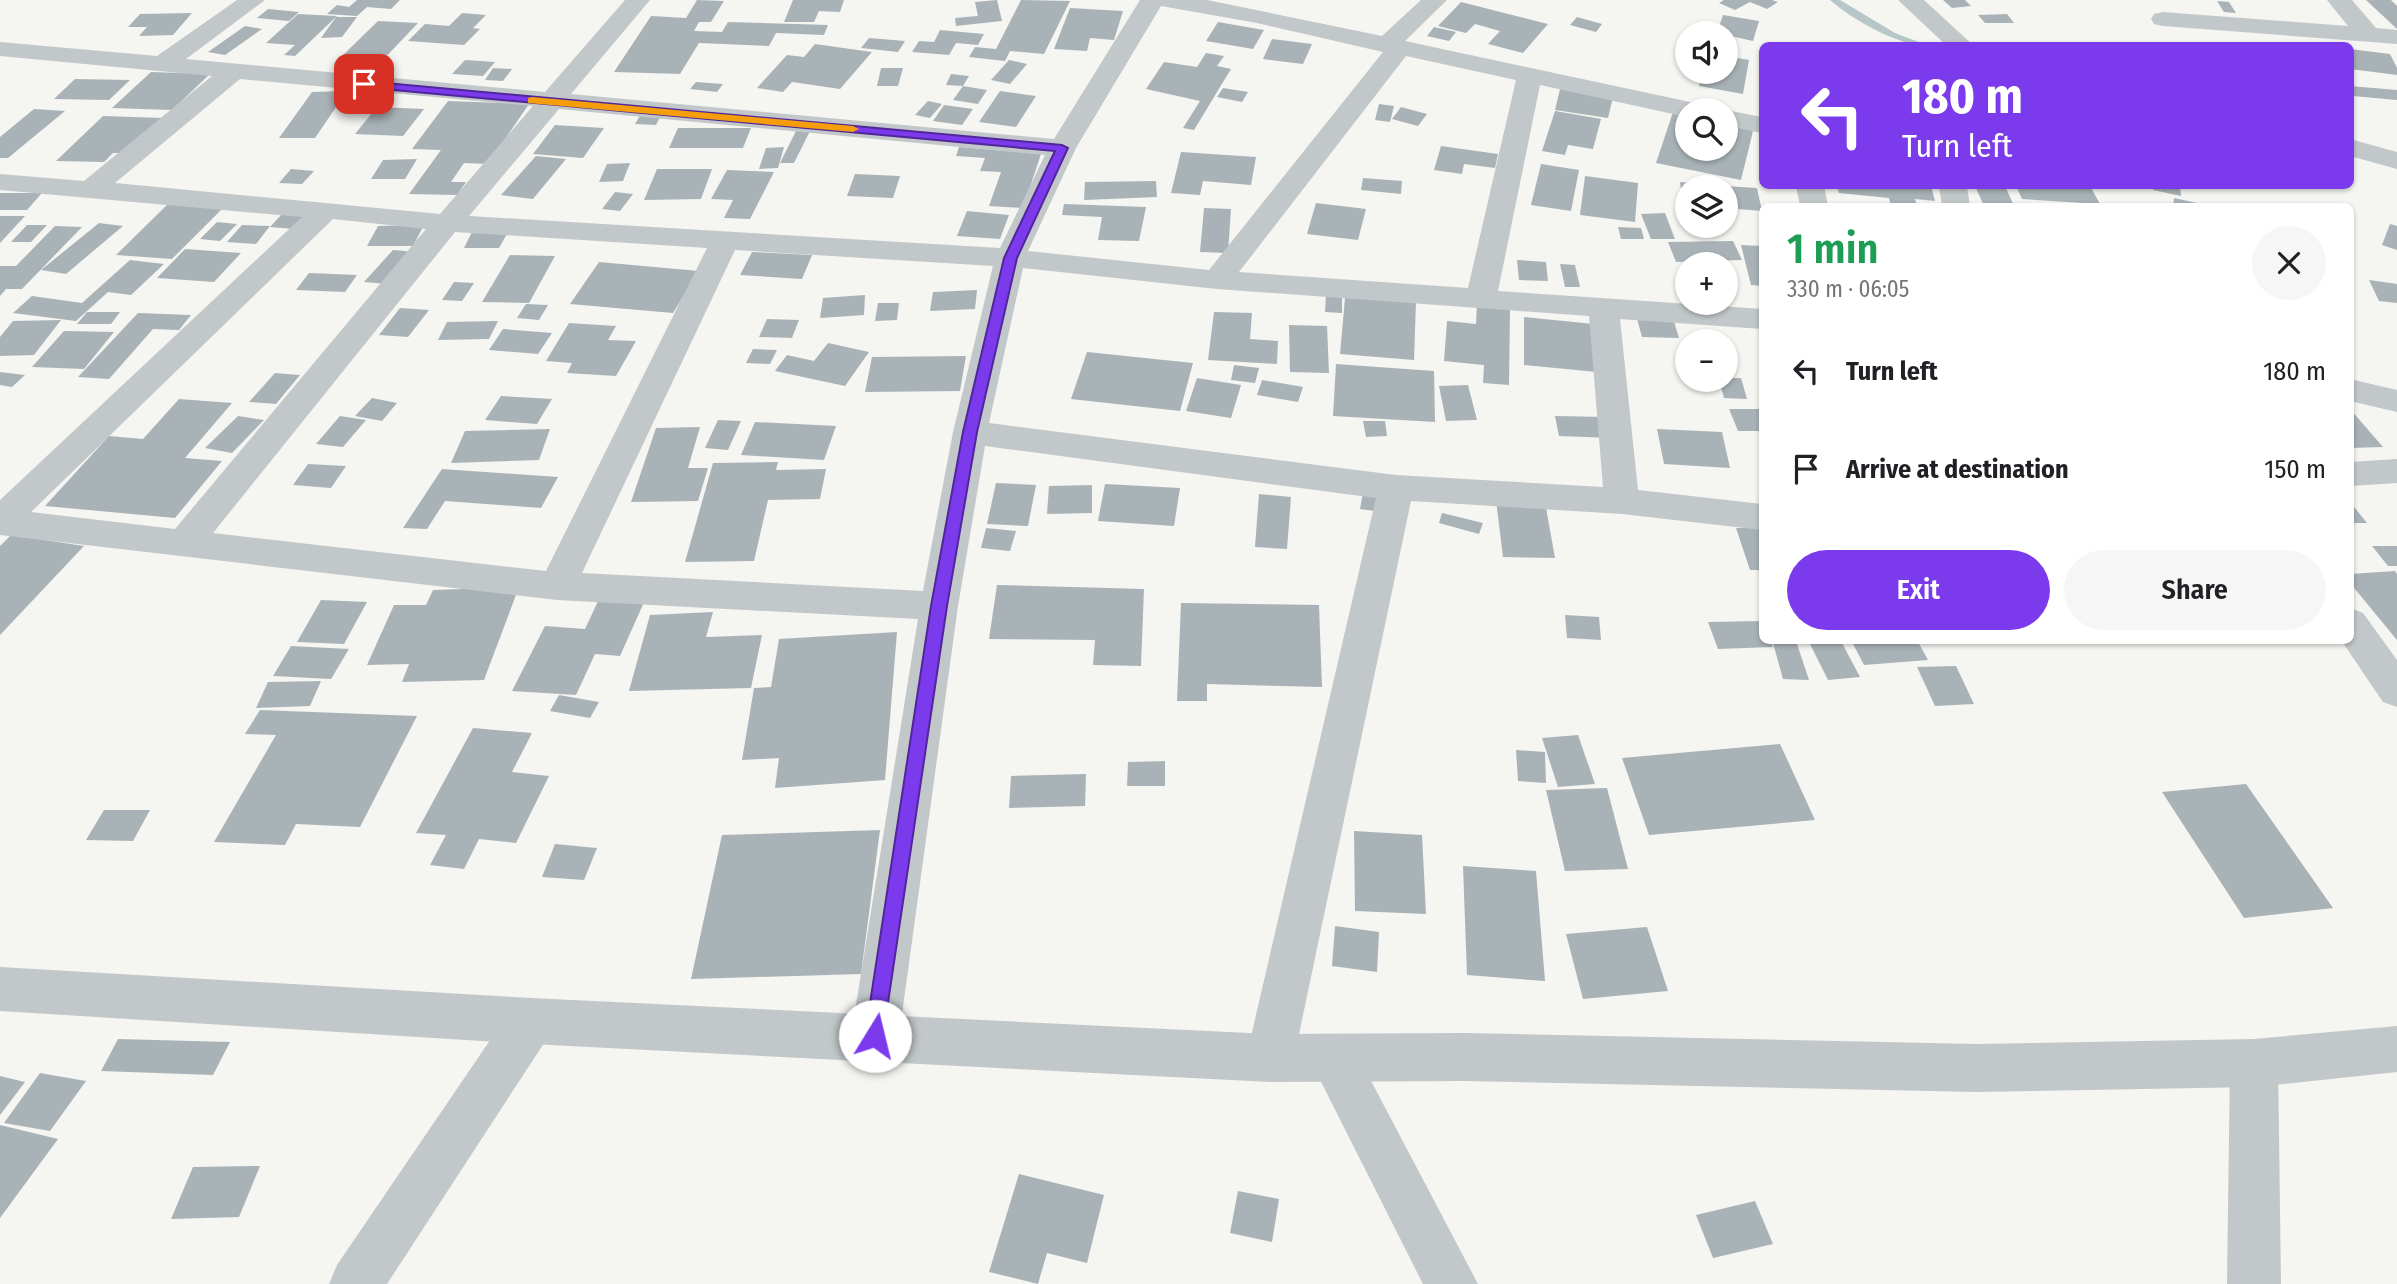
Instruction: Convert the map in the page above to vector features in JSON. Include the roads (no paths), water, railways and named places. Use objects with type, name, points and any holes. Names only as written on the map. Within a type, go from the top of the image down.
[{"type":"street","points":[[164,63],[253,0]]},
{"type":"street","points":[[184,543],[548,102],[638,0]]},
{"type":"street","points":[[875,1036],[939,606],[970,432],[1010,258],[1062,148],[1152,0]]},
{"type":"street","points":[[1167,0],[1675,107]]},
{"type":"street","points":[[1217,280],[1392,46],[1436,0]]},
{"type":"street","points":[[1910,0],[1957,42]]},
{"type":"street","points":[[2143,0],[2186,42]]},
{"type":"street","points":[[2340,0],[2369,35]]},
{"type":"street","points":[[2163,19],[2397,37]]},
{"type":"street","points":[[0,49],[1062,148]]},
{"type":"street","points":[[91,189],[233,72]]},
{"type":"street","points":[[1481,299],[1529,77]]},
{"type":"street","points":[[1738,120],[1759,124]]},
{"type":"street","points":[[2354,148],[2397,161]]},
{"type":"street","points":[[0,182],[447,223],[1010,258],[1217,280],[1759,319]]},
{"type":"street","points":[[0,521],[326,210]]},
{"type":"street","points":[[557,586],[726,239]]},
{"type":"street","points":[[1604,309],[1622,501]]},
{"type":"street","points":[[2354,391],[2397,401]]},
{"type":"street","points":[[970,432],[1396,488],[1622,501],[1759,517]]},
{"type":"street","points":[[2354,474],[2397,471]]},
{"type":"street","points":[[1270,1058],[1396,488]]},
{"type":"street","points":[[0,521],[557,586],[939,606]]},
{"type":"street","points":[[2354,629],[2397,691]]},
{"type":"street","points":[[0,989],[531,1021],[875,1036],[1270,1058],[1465,1057],[1977,1068],[2254,1063],[2397,1049]]},
{"type":"street","points":[[356,1284],[531,1021]]},
{"type":"street","points":[[1334,1058],[1451,1284]]},
{"type":"street","points":[[2254,1063],[2254,1284]]},
{"type":"waterway","points":[[1834,0],[1892,35],[1913,42]]}]
